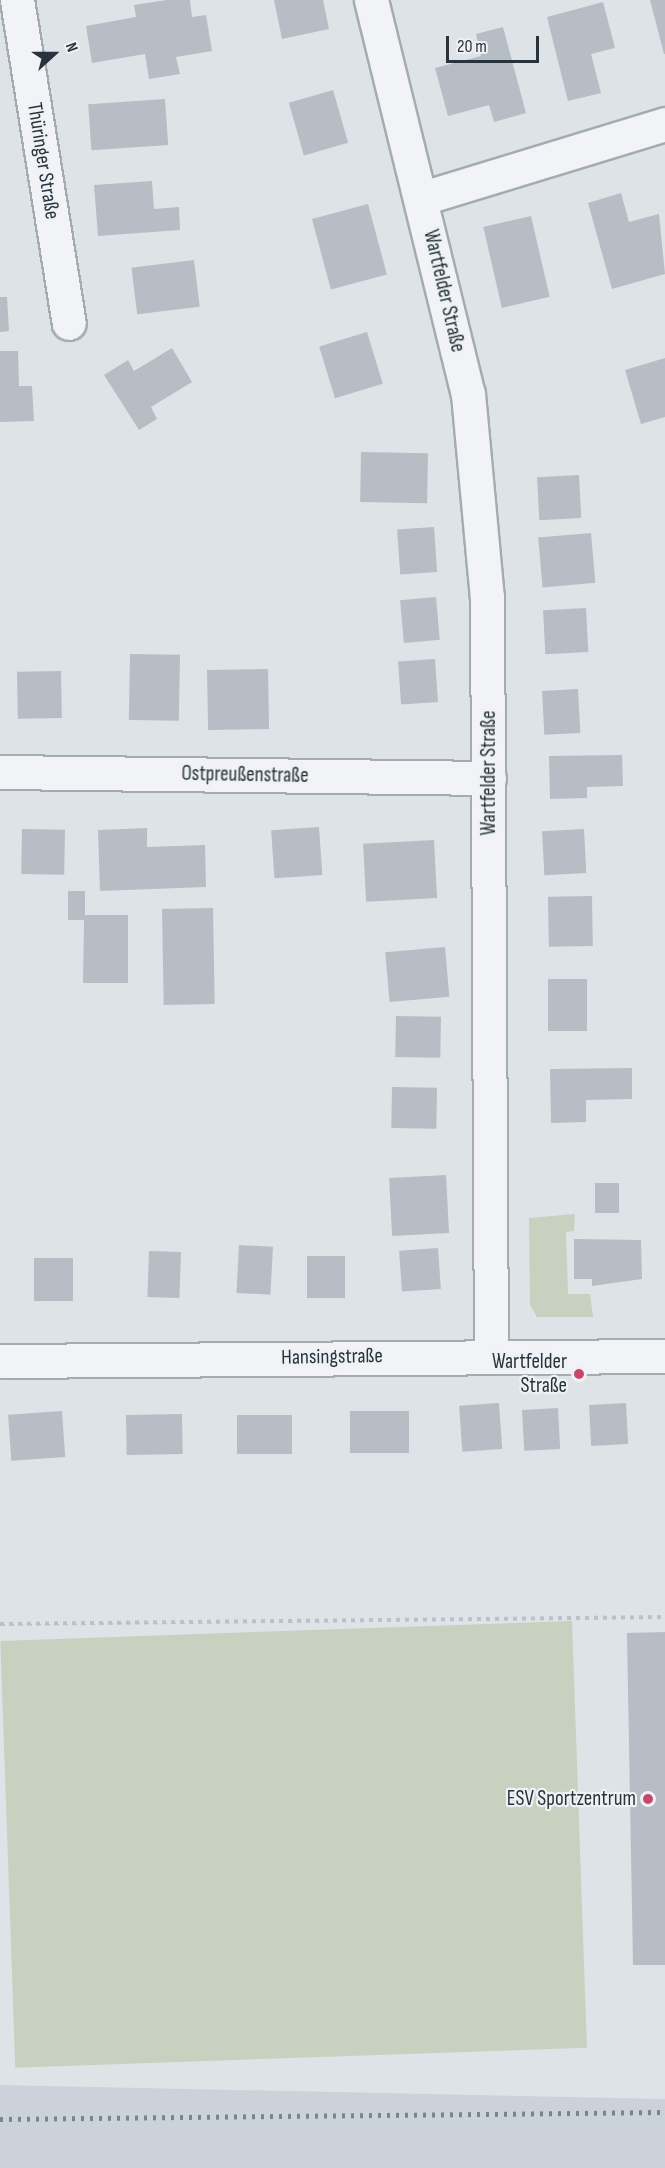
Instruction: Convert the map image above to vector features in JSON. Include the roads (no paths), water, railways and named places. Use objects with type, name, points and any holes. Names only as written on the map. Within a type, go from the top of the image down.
[{"type":"street","name":"Thüringer Straße","points":[[18,0],[69,323]]},
{"type":"street","name":"Wartfelder Straße","points":[[371,0],[385,69],[423,198],[468,394],[487,597],[491,1355]]},
{"type":"street","points":[[423,198],[665,124]]},
{"type":"street","name":"Ostpreußenstraße","points":[[0,772],[489,778]]},
{"type":"street","name":"Hansingstraße","points":[[0,1360],[491,1355],[665,1356]]},
{"type":"railway","points":[[0,2119],[665,2112]]},
{"type":"place","name":"Wartfelder Straße","points":[[579,1374]]},
{"type":"place","name":"ESV Sportzentrum","points":[[648,1799]]}]
